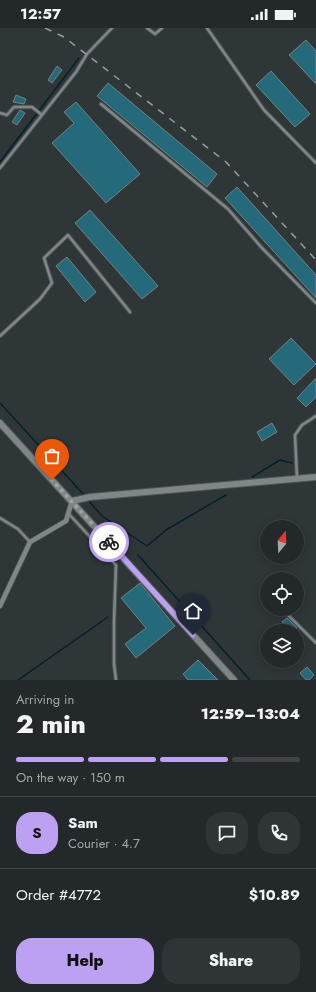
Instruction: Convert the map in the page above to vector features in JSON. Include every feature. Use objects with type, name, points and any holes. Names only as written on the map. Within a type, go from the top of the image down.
[{"type":"main road","points":[[0,423],[234,680]]},
{"type":"main road","points":[[72,501],[90,497],[316,477]]},
{"type":"street","points":[[0,606],[30,542],[66,521],[72,501]]},
{"type":"lane","points":[[0,168],[41,114],[76,72],[87,54],[112,28]]},
{"type":"lane","points":[[147,28],[155,34],[162,28]]},
{"type":"lane","points":[[207,28],[264,110],[316,163]]},
{"type":"lane","points":[[101,104],[228,209],[262,248],[316,303]]},
{"type":"lane","points":[[0,113],[7,115],[14,107],[32,106],[41,114]]},
{"type":"lane","points":[[0,336],[40,299],[52,283],[44,258],[68,235],[130,312]]},
{"type":"lane","points":[[298,479],[295,435],[302,425],[316,416]]},
{"type":"lane","points":[[68,513],[116,565],[114,664],[116,680]]},
{"type":"lane","points":[[0,518],[18,529],[30,542]]},
{"type":"lane","points":[[290,616],[316,643]]},
{"type":"building","points":[[306,40],[316,51],[316,84],[289,55]]},
{"type":"building","points":[[57,66],[62,70],[52,83],[48,80]]},
{"type":"building","points":[[271,71],[310,114],[295,127],[256,85]]},
{"type":"building","points":[[108,83],[217,174],[207,187],[97,96]]},
{"type":"building","points":[[16,95],[26,99],[24,104],[13,102]]},
{"type":"building","points":[[76,102],[140,174],[106,203],[52,143],[74,123],[64,112]]},
{"type":"building","points":[[20,110],[25,113],[17,125],[12,122]]},
{"type":"building","points":[[237,187],[316,275],[316,298],[225,198]]},
{"type":"building","points":[[90,210],[158,286],[142,299],[75,223]]},
{"type":"building","points":[[67,257],[96,292],[85,302],[56,266]]},
{"type":"building","points":[[291,338],[316,364],[294,385],[269,359]]},
{"type":"building","points":[[316,378],[316,397],[306,407],[297,398]]},
{"type":"building","points":[[272,423],[277,432],[262,441],[257,432]]},
{"type":"building","points":[[140,583],[175,626],[136,658],[125,644],[146,628],[121,598]]},
{"type":"building","points":[[287,618],[293,624],[284,624],[282,622]]},
{"type":"building","points":[[198,660],[218,680],[188,680],[183,674]]},
{"type":"building","points":[[307,667],[314,675],[309,680],[306,680],[300,673]]},
{"type":"waterway","points":[[0,162],[79,58]]},
{"type":"waterway","points":[[0,403],[85,496]]},
{"type":"waterway","points":[[252,477],[280,460],[292,463]]},
{"type":"waterway","points":[[87,499],[102,516],[147,546],[166,530],[226,495]]},
{"type":"waterway","points":[[138,555],[250,680]]},
{"type":"waterway","points":[[18,680],[108,617]]},
{"type":"railway","points":[[45,28],[64,37],[226,162],[316,260]]},
{"type":"way so far","points":[[52,480],[109,542]]},
{"type":"route","points":[[109,542],[193,635]]}]
